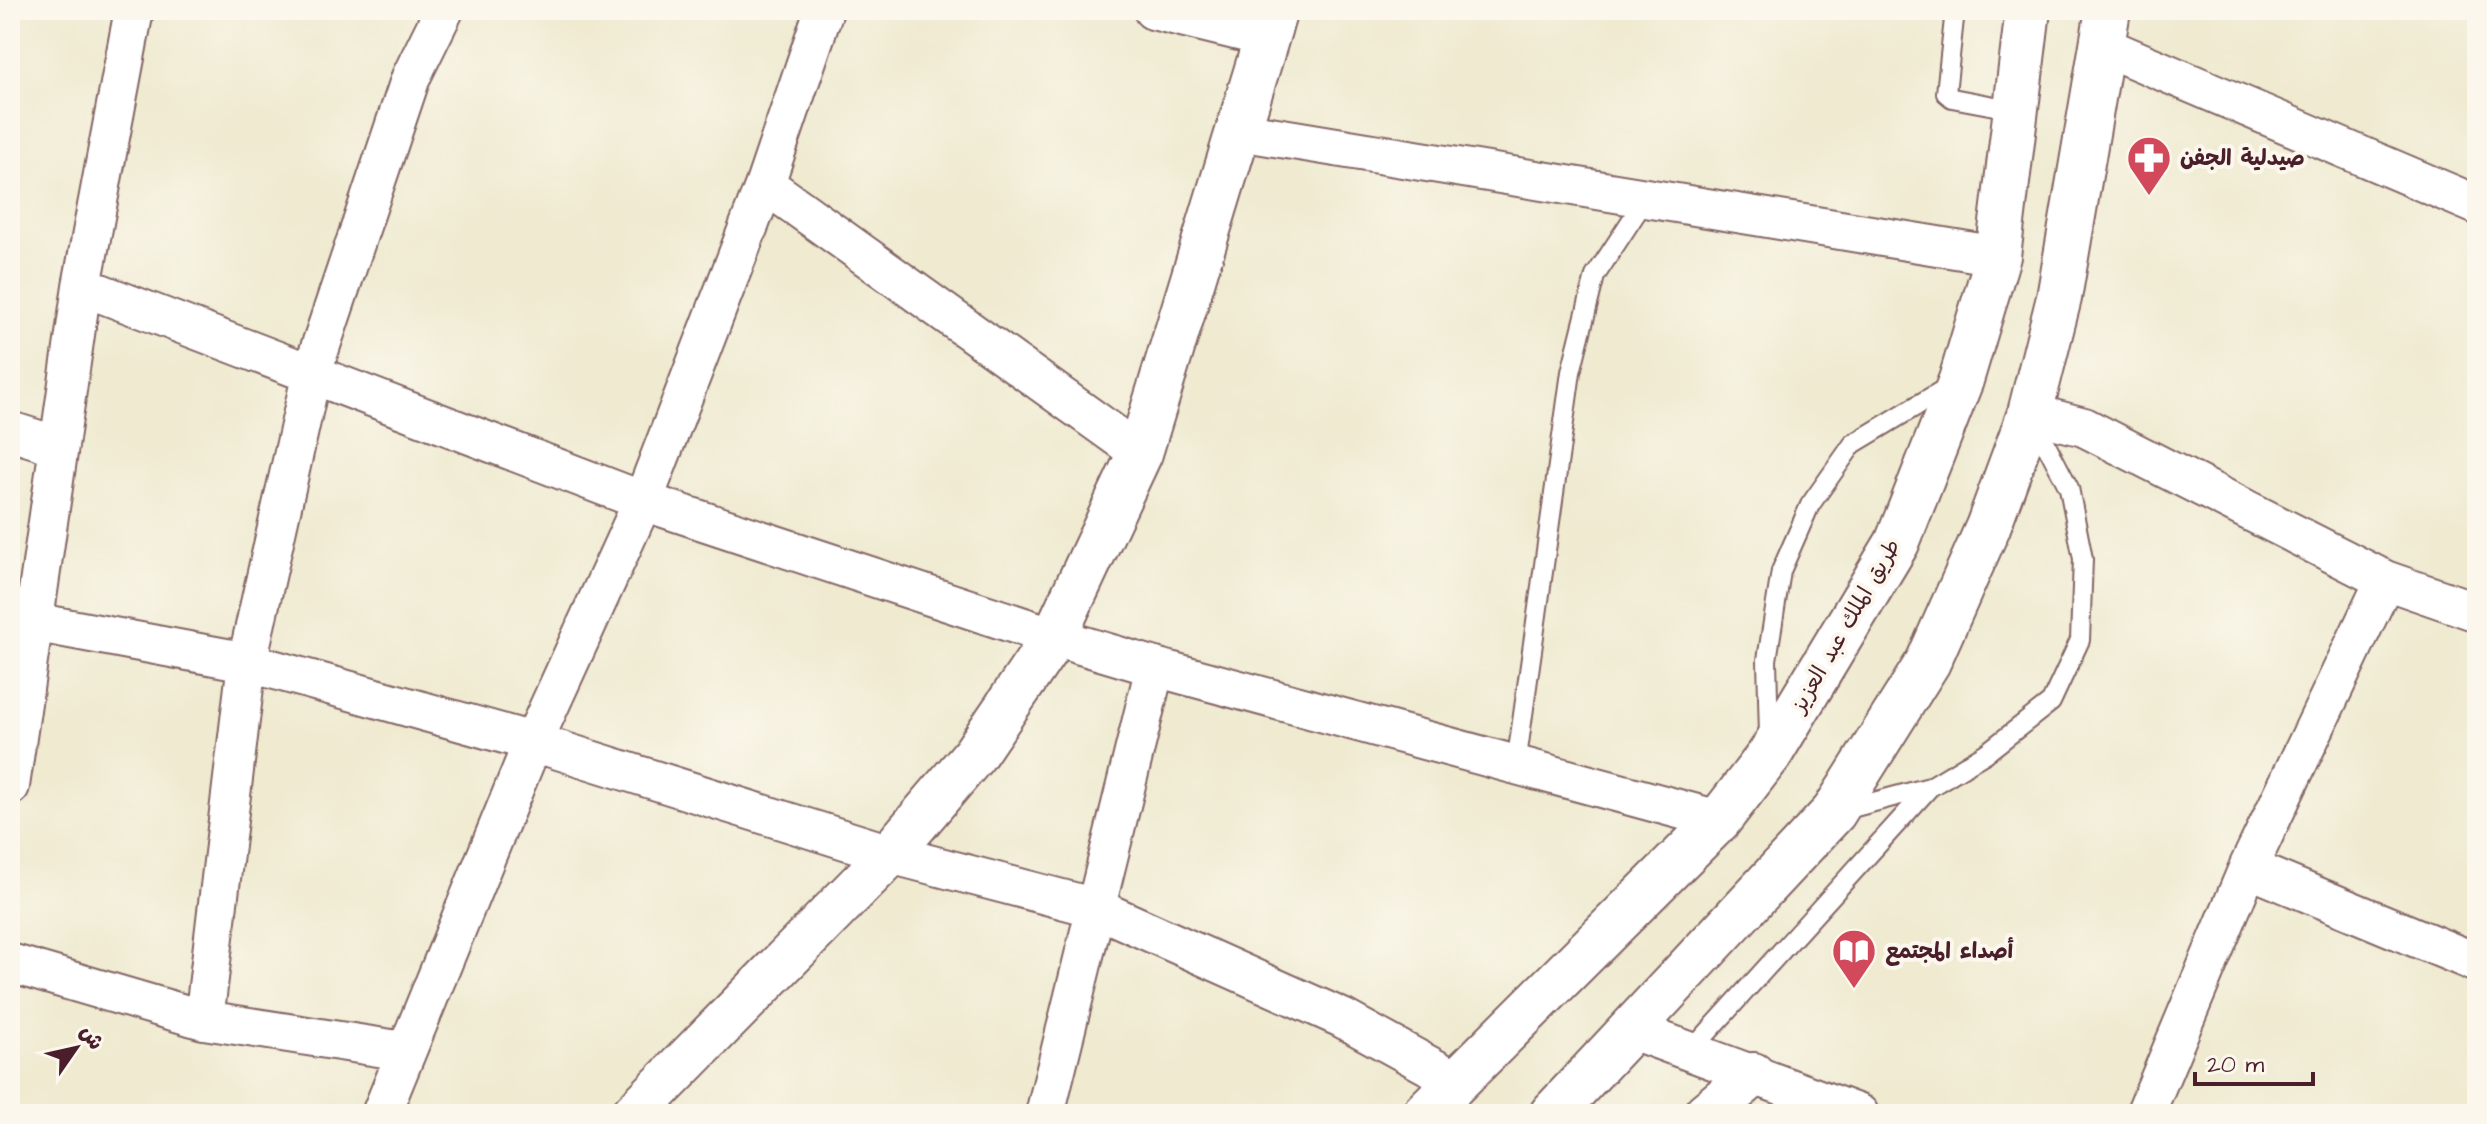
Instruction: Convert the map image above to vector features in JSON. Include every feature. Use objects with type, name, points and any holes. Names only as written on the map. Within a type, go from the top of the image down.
[{"type":"main road","name":"طريق الملك عبد العزيز","points":[[1424,1114],[1719,820],[1770,754],[1897,543],[1961,380],[1998,256],[2028,10]]},
{"type":"main road","points":[[634,1114],[890,854],[974,755],[1054,637],[1140,453],[1271,24]]},
{"type":"main road","points":[[1552,1114],[1834,812],[1928,662],[1988,527],[2030,413],[2059,298],[2105,28]]},
{"type":"main road","points":[[1706,1114],[1759,1094]]},
{"type":"street","points":[[10,786],[82,286],[134,10]]},
{"type":"street","points":[[204,1020],[247,662],[312,372],[411,77],[444,10]]},
{"type":"street","points":[[381,1114],[404,1051],[533,742],[643,501],[765,184],[824,10]]},
{"type":"street","points":[[1153,10],[1271,24]]},
{"type":"street","points":[[2105,28],[2477,205]]},
{"type":"street","points":[[1239,131],[1998,256]]},
{"type":"street","points":[[765,184],[1140,453]]},
{"type":"street","points":[[82,286],[643,501],[1054,637],[1719,820]]},
{"type":"street","points":[[2030,413],[2084,427],[2385,580],[2477,612]]},
{"type":"street","points":[[10,431],[58,446]]},
{"type":"street","points":[[2145,1114],[2248,868],[2385,580]]},
{"type":"street","points":[[33,622],[247,662],[533,742],[890,854],[1096,908],[1342,1018],[1457,1081]]},
{"type":"street","points":[[1045,1114],[1155,667]]},
{"type":"street","points":[[2248,868],[2477,963]]},
{"type":"street","points":[[10,963],[204,1020],[404,1051]]},
{"type":"street","points":[[1632,1030],[1690,1052],[1759,1094],[1859,1114]]},
{"type":"lane","points":[[1955,10],[1946,93],[1952,98],[2016,110]]},
{"type":"lane","points":[[1516,765],[1571,372],[1595,276],[1646,198]]},
{"type":"lane","points":[[1770,754],[1767,660],[1781,571],[1810,505],[1853,444],[1961,380]]},
{"type":"lane","points":[[1690,1052],[1930,787],[1986,753],[2051,702],[2080,640],[2083,559],[2069,488],[2030,413]]},
{"type":"lane","points":[[1834,812],[1930,787]]},
{"type":"place","name":"صيدلية الجفن","points":[[2149,197]]},
{"type":"place","name":"أصداء المجتمع","points":[[1854,990]]}]
